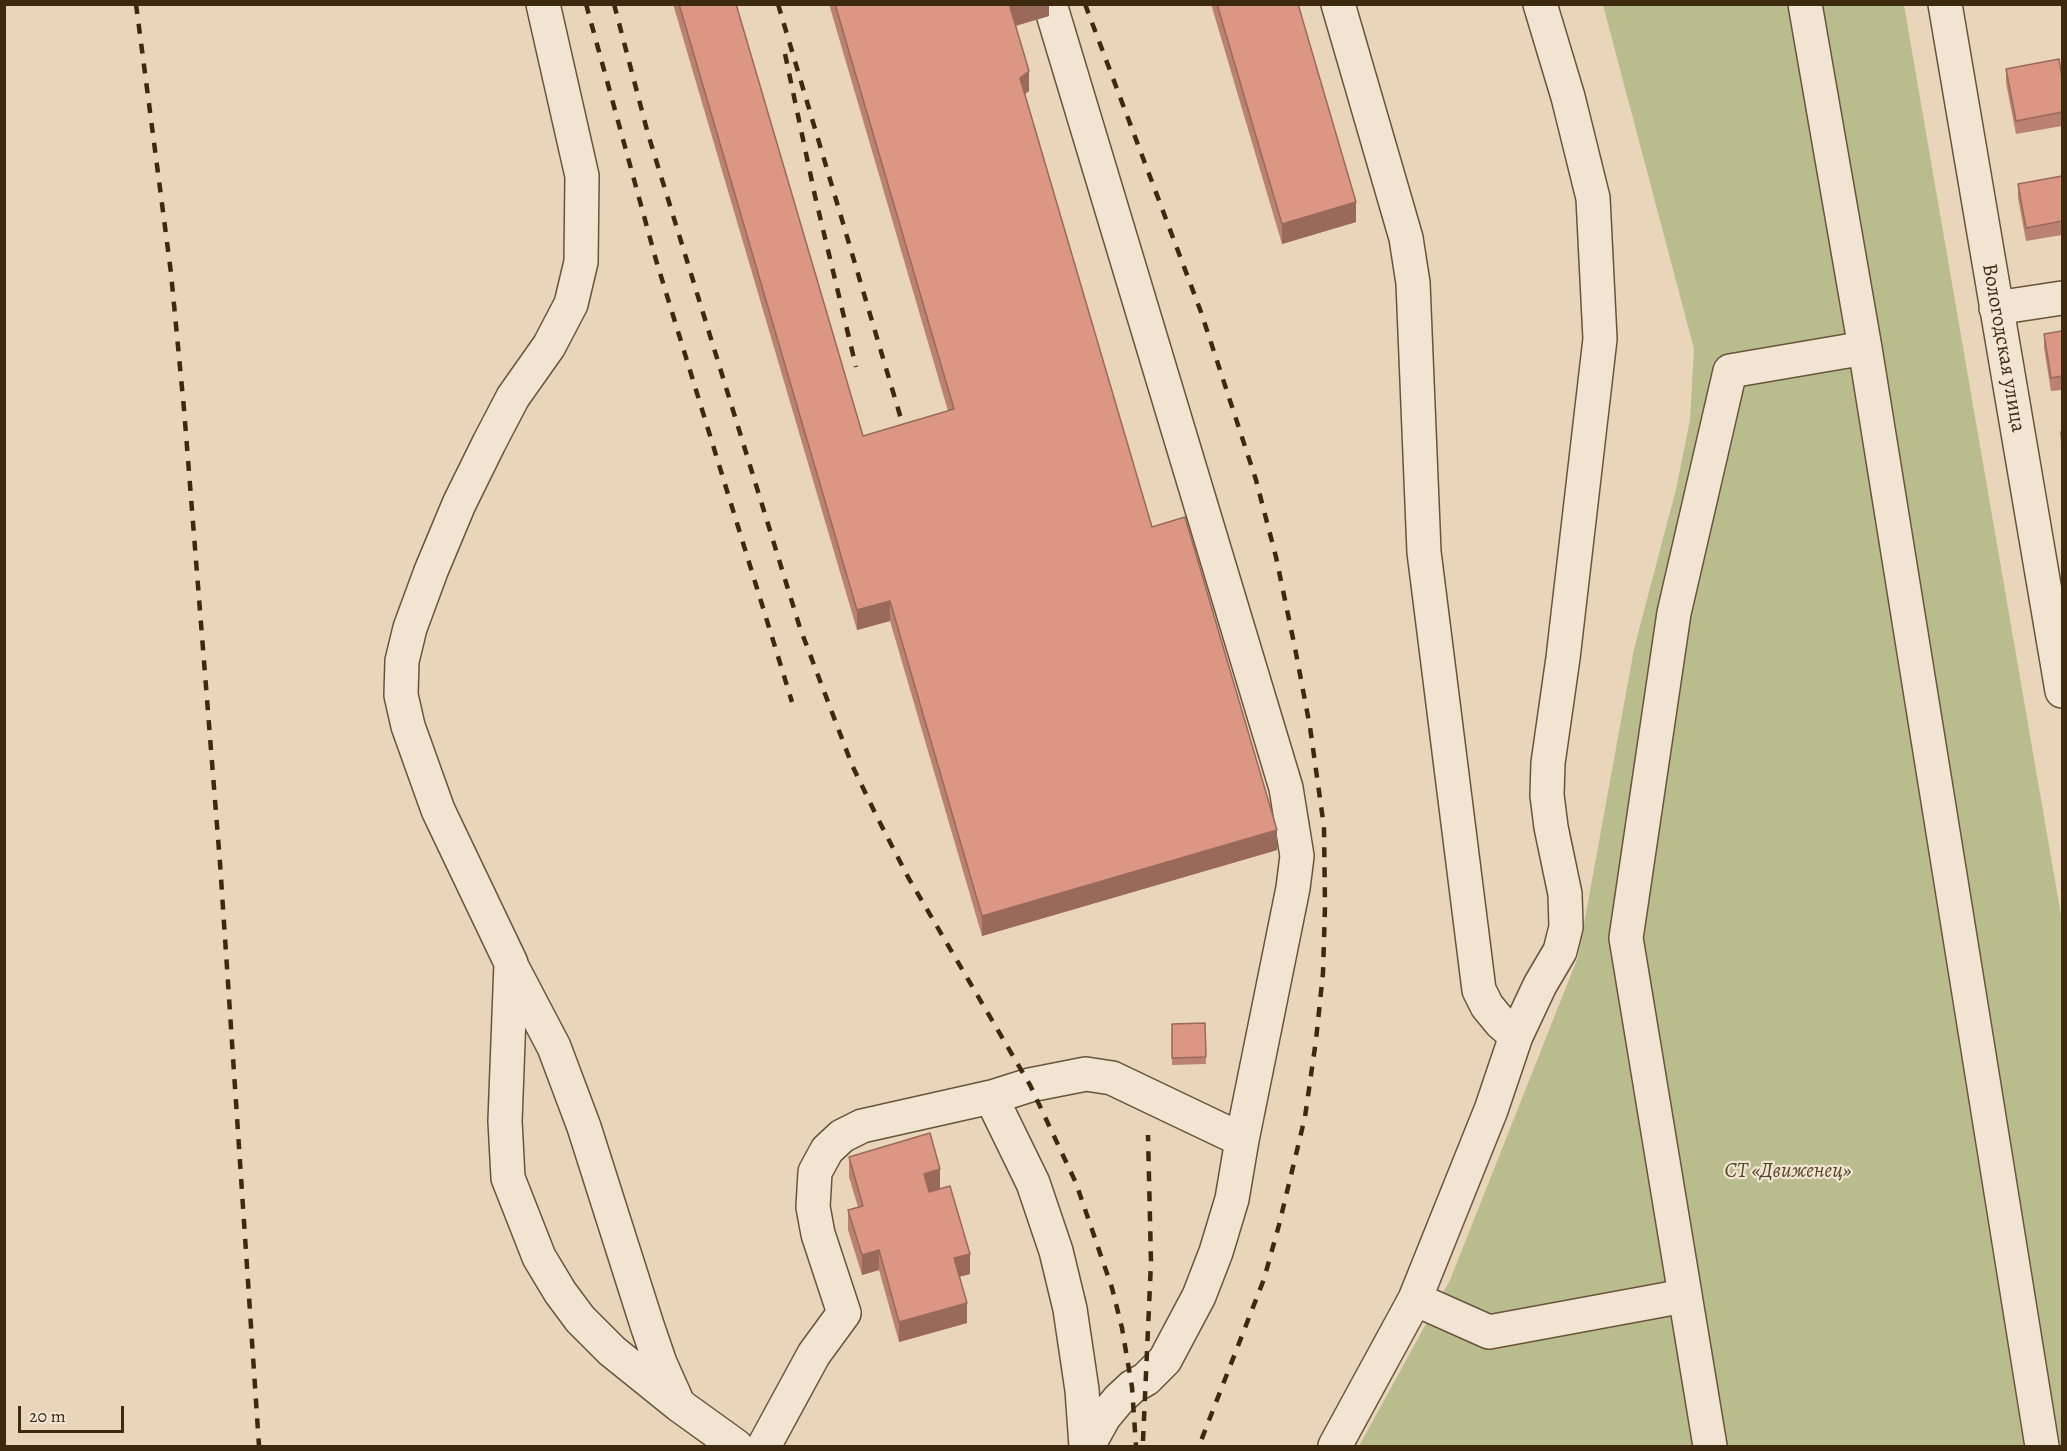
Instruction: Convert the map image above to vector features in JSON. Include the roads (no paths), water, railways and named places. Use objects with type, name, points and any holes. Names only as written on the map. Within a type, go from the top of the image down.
[{"type":"street","points":[[543,4],[582,176],[581,262],[571,304],[549,346],[513,397],[459,504],[431,571],[410,627],[402,661],[401,695],[408,726],[438,810],[554,1047],[584,1127],[650,1334],[679,1405]]},
{"type":"street","points":[[1050,4],[1286,788],[1296,856],[1293,888],[1232,1199],[1216,1252],[1183,1330],[1165,1360],[1146,1379],[1119,1399],[1104,1417],[1087,1446]]},
{"type":"street","points":[[1338,4],[1406,238],[1413,282],[1424,552],[1479,990],[1494,1015],[1516,1036]]},
{"type":"street","points":[[1335,1446],[1415,1299],[1491,1110],[1516,1036],[1540,985],[1560,951],[1566,927],[1565,894],[1547,795],[1548,763],[1563,658],[1600,339],[1593,198],[1568,97],[1540,4]]},
{"type":"street","points":[[1805,4],[1865,348],[2042,1446]]},
{"type":"street","name":"Вологодская улица","points":[[1945,4],[2062,691]]},
{"type":"street","points":[[1996,308],[2062,298]]},
{"type":"street","points":[[1710,1446],[1626,938],[1674,613],[1730,371],[1865,348]]},
{"type":"street","points":[[511,963],[505,1121],[508,1178],[539,1257],[580,1319],[612,1351],[679,1405],[736,1446]]},
{"type":"street","points":[[764,1446],[814,1354],[844,1313],[818,1234],[813,1207],[815,1172],[827,1150],[842,1136],[861,1126],[989,1098],[1030,1085],[1086,1074],[1113,1078],[1242,1140]]},
{"type":"street","points":[[989,1098],[991,1097],[1033,1183],[1056,1251],[1073,1332],[1082,1390],[1087,1446]]},
{"type":"street","points":[[1415,1299],[1489,1332],[1684,1296]]},
{"type":"railway","points":[[136,4],[171,273],[184,409],[220,863],[259,1446]]},
{"type":"railway","points":[[586,4],[656,260],[792,702]]},
{"type":"railway","points":[[614,4],[648,134],[800,628],[852,765],[877,817],[908,877],[1030,1085],[1076,1183],[1112,1288],[1122,1328],[1132,1387],[1136,1446]]},
{"type":"railway","points":[[778,4],[907,439]]},
{"type":"railway","points":[[1085,4],[1201,312],[1256,480],[1276,557],[1295,648],[1310,727],[1324,827],[1323,973],[1305,1117],[1264,1279],[1199,1446]]},
{"type":"railway","points":[[785,54],[815,196],[856,367]]},
{"type":"railway","points":[[1143,1441],[1151,1262],[1148,1135]]},
{"type":"park label","name":"СТ «Движенец»","points":[[1788,1172]]}]
